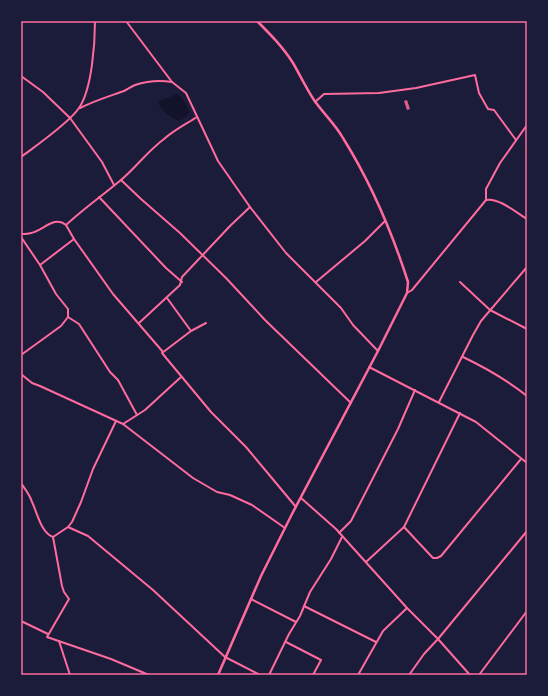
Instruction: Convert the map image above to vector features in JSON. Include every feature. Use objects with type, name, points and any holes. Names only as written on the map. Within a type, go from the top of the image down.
[{"type":"street","points":[[21,157],[70,118],[79,108],[85,96],[89,78],[94,48],[95,21]]},
{"type":"street","points":[[126,21],[172,82],[186,93],[218,161],[250,207],[286,253],[341,308],[353,325],[378,351]]},
{"type":"street","points":[[218,675],[251,599],[285,528],[407,293],[408,282],[385,220],[360,167],[333,122],[315,102],[293,63],[257,21]]},
{"type":"street","points":[[315,102],[324,94],[378,93],[416,88],[475,75],[479,93],[488,109],[494,110],[516,140]]},
{"type":"street","points":[[21,76],[43,92],[70,118],[102,162],[114,185]]},
{"type":"street","points":[[79,108],[97,100],[123,92],[136,85],[164,80],[172,82]]},
{"type":"street","points":[[66,225],[121,180],[162,140],[178,127],[188,124],[197,117]]},
{"type":"street","points":[[407,293],[412,290],[486,200],[486,189],[527,125]]},
{"type":"street","points":[[121,180],[202,255],[265,320],[351,403]]},
{"type":"street","points":[[99,197],[166,268],[182,282]]},
{"type":"street","points":[[486,200],[497,201],[527,219]]},
{"type":"street","points":[[139,323],[180,285],[182,282],[182,277],[250,207]]},
{"type":"street","points":[[316,282],[365,241],[385,220]]},
{"type":"street","points":[[21,234],[32,233],[52,222],[63,222],[113,294],[139,323],[211,412],[246,447],[296,507]]},
{"type":"street","points":[[21,238],[40,265],[56,294],[68,309],[68,317],[64,323],[52,334],[21,355]]},
{"type":"street","points":[[40,265],[74,239]]},
{"type":"street","points":[[439,402],[473,335],[490,310],[527,267]]},
{"type":"street","points":[[460,282],[490,310],[527,329]]},
{"type":"street","points":[[167,298],[191,331]]},
{"type":"street","points":[[68,317],[79,324],[110,372],[118,380],[137,415]]},
{"type":"street","points":[[163,352],[191,331],[206,323]]},
{"type":"street","points":[[463,357],[482,366],[512,384],[527,396]]},
{"type":"street","points":[[369,367],[476,422],[527,463]]},
{"type":"street","points":[[21,374],[36,385],[123,424],[193,478],[217,492],[230,495],[252,505],[285,528]]},
{"type":"street","points":[[123,424],[145,410],[182,377]]},
{"type":"street","points":[[339,533],[351,521],[398,429],[415,390]]},
{"type":"street","points":[[366,562],[404,527],[460,413]]},
{"type":"street","points":[[52,537],[68,527],[81,502],[93,469],[116,421]]},
{"type":"street","points":[[404,527],[433,558],[441,556],[521,459]]},
{"type":"street","points":[[21,483],[32,502],[39,521],[49,536],[52,537],[62,586],[69,599],[48,634]]},
{"type":"street","points":[[301,498],[343,536],[407,608],[438,639],[470,675]]},
{"type":"street","points":[[68,527],[88,536],[153,590],[225,657],[260,675]]},
{"type":"street","points":[[409,675],[424,654],[527,531]]},
{"type":"street","points":[[269,675],[310,592],[331,559],[343,536]]},
{"type":"street","points":[[251,599],[296,622]]},
{"type":"street","points":[[304,606],[376,642]]},
{"type":"street","points":[[358,675],[383,631],[407,608]]},
{"type":"street","points":[[479,675],[527,611]]},
{"type":"street","points":[[21,621],[48,634],[47,637],[129,666],[149,675]]},
{"type":"street","points":[[59,641],[70,675]]},
{"type":"street","points":[[286,642],[320,660],[314,675]]},
{"type":"shaded area","points":[[177,94],[183,100],[190,112],[179,121],[164,111],[158,102]]},
{"type":"building","points":[[407,100],[410,109],[407,110],[404,101]]}]
